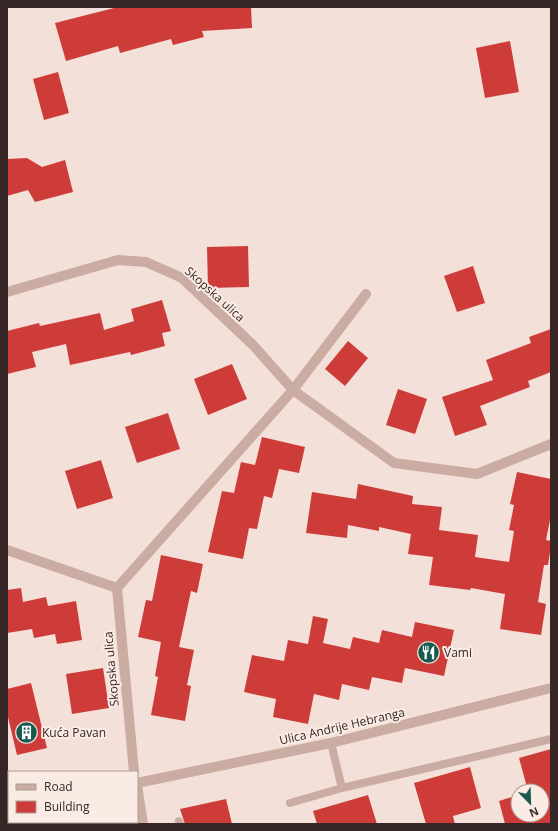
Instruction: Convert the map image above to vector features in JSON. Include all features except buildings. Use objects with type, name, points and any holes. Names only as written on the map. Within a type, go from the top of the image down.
[{"type":"street","name":"Skopska ulica","points":[[7,292],[118,260],[146,262],[182,278],[253,346],[293,390],[394,464],[477,474],[551,444]]},
{"type":"street","points":[[7,550],[116,588],[293,390],[366,294]]},
{"type":"street","name":"Skopska ulica","points":[[116,588],[134,771]]},
{"type":"street","name":"Ulica Andrije Hebranga","points":[[138,784],[331,743],[551,688]]},
{"type":"street","points":[[138,791],[143,824]]},
{"type":"lane","points":[[290,803],[342,788],[551,739]]},
{"type":"lane","points":[[331,743],[342,788]]},
{"type":"place","name":"Vami","points":[[429,652]]},
{"type":"place","name":"Kuća Pavan","points":[[27,732]]}]
